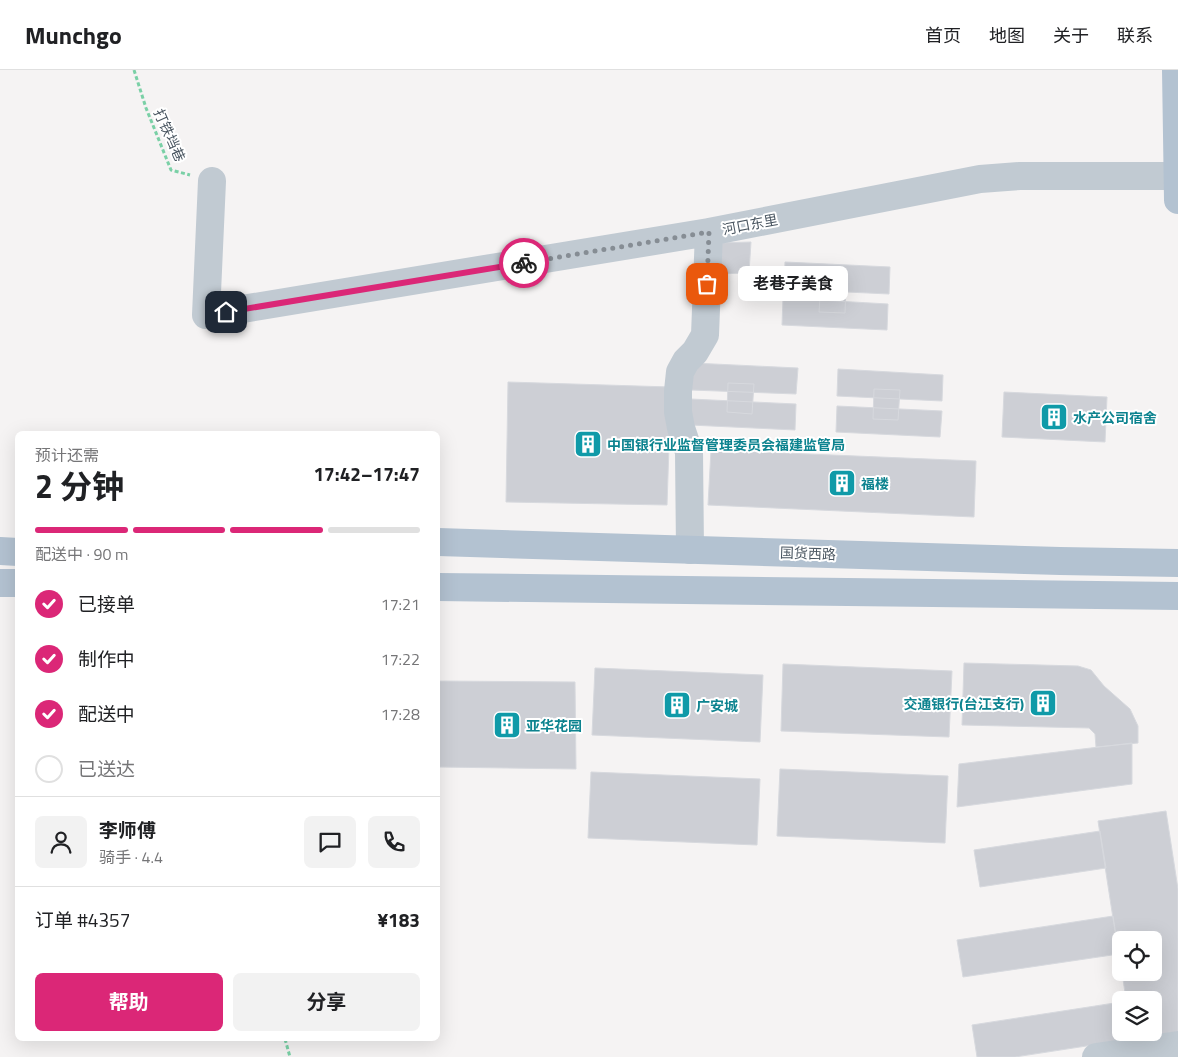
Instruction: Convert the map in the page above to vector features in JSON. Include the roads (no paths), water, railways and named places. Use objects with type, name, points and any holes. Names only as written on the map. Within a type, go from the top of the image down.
[{"type":"main road","points":[[1176,70],[1178,200]]},
{"type":"main road","name":"国货西路","points":[[440,542],[1178,563]]},
{"type":"main road","points":[[0,550],[15,552]]},
{"type":"main road","points":[[0,583],[15,583]]},
{"type":"main road","points":[[440,587],[1178,596]]},
{"type":"street","name":"河口东里","points":[[212,181],[206,315],[709,232],[989,178],[1020,176],[1178,176]]},
{"type":"street","points":[[690,550],[689,452],[678,412],[678,391],[680,372],[705,335],[709,232]]},
{"type":"street","points":[[1096,1057],[1178,1045]]},
{"type":"place","name":"老巷子美食","points":[[707,284]]},
{"type":"place","name":"水产公司宿舍","points":[[1054,417]]},
{"type":"place","name":"中国银行业监督管理委员会福建监管局","points":[[588,444]]},
{"type":"place","name":"福楼","points":[[842,483]]},
{"type":"place","name":"交通银行(台江支行)","points":[[1043,703]]},
{"type":"place","name":"广安城","points":[[677,705]]},
{"type":"place","name":"亚华花园","points":[[507,725]]}]
